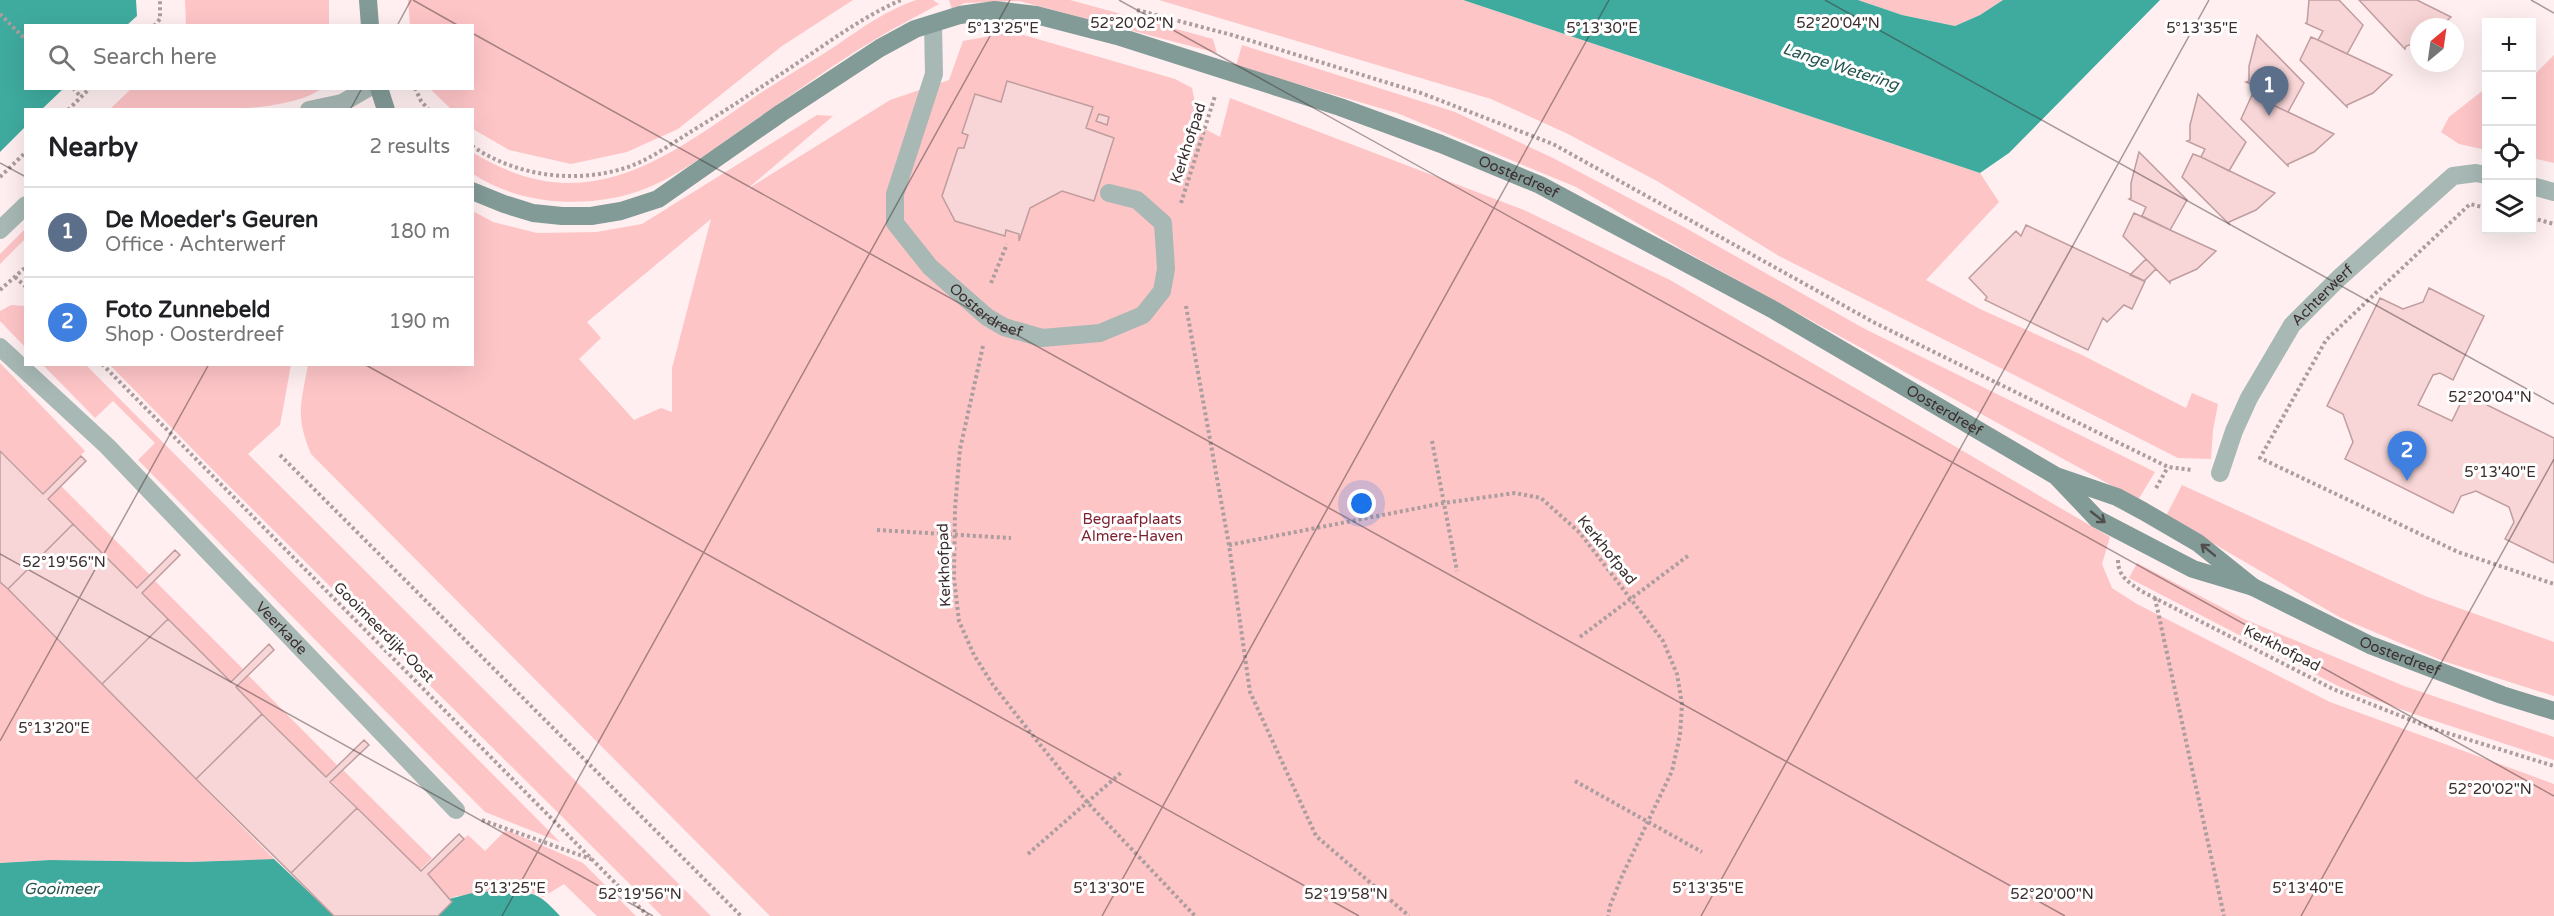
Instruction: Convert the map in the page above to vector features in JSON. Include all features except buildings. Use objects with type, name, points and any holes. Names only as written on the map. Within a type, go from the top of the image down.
[{"type":"main road","points":[[368,0],[370,24]]},
{"type":"main road","name":"Oosterdreef","points":[[474,192],[533,213],[591,216],[621,211],[658,199],[880,48],[915,29],[960,15],[995,10],[1036,15],[1117,36],[1340,107],[1441,144],[1540,185],[1772,309],[2056,476],[2117,497],[2143,511],[2198,543],[2253,587]]},
{"type":"main road","points":[[380,90],[385,108]]},
{"type":"main road","name":"Oosterdreef","points":[[2056,476],[2097,519],[2193,569],[2253,587],[2370,645],[2502,695],[2554,711]]},
{"type":"street","name":"Oosterdreef","points":[[933,24],[934,74],[895,194],[895,223],[930,267],[987,317],[1004,327],[1042,338],[1100,333],[1143,315],[1162,291],[1166,269],[1163,223],[1137,200],[1108,193]]},
{"type":"street","points":[[318,108],[342,103],[365,90]]},
{"type":"street","name":"Achterwerf","points":[[2220,474],[2234,431],[2249,398],[2292,325],[2339,278],[2453,176],[2482,174]]},
{"type":"street","points":[[2536,187],[2554,192]]},
{"type":"street","points":[[0,230],[24,207]]},
{"type":"street","name":"Veerkade","points":[[0,346],[107,446],[456,810]]},
{"type":"path","points":[[156,24],[160,19],[159,0]]},
{"type":"path","points":[[474,147],[490,157],[518,168],[572,178],[588,177],[627,168],[720,114],[851,27],[901,0]]},
{"type":"path","points":[[0,14],[24,38]]},
{"type":"path","name":"Kerkhofpad","points":[[1180,205],[1225,69],[1232,35]]},
{"type":"path","points":[[75,90],[81,97]]},
{"type":"path","points":[[70,108],[88,90]]},
{"type":"path","points":[[416,90],[427,108]]},
{"type":"path","points":[[0,177],[24,154]]},
{"type":"path","points":[[2482,207],[2470,204],[2326,340],[2260,458],[2458,552],[2554,584]]},
{"type":"path","name":"Kerkhofpad","points":[[1007,244],[987,293],[985,339],[960,449],[955,534],[956,599],[959,621],[974,655],[993,685],[1087,802],[1195,916]]},
{"type":"path","points":[[0,290],[24,269]]},
{"type":"path","points":[[15,277],[24,285]]},
{"type":"path","points":[[1185,296],[1230,545],[1250,692],[1316,836],[1409,916]]},
{"type":"path","name":"Gooimeerdijk-Oost","points":[[104,366],[648,916]]},
{"type":"path","points":[[1432,441],[1457,571]]},
{"type":"path","points":[[280,454],[741,916]]},
{"type":"path","points":[[2143,511],[2168,467]]},
{"type":"path","name":"Kerkhofpad","points":[[1230,545],[1444,503],[1515,493],[1541,498],[1580,532],[1664,641],[1677,674],[1682,704],[1680,735],[1672,771],[1622,876],[1608,916]]},
{"type":"path","points":[[877,530],[1011,538]]},
{"type":"path","name":"Kerkhofpad","points":[[2128,536],[2118,558],[2118,568],[2123,579],[2155,598],[2333,689],[2432,728],[2554,766]]},
{"type":"path","points":[[1581,637],[1689,555]]},
{"type":"path","points":[[2155,598],[2224,916]]},
{"type":"path","points":[[1028,854],[1123,771]]},
{"type":"path","points":[[1575,781],[1702,852]]},
{"type":"path","points":[[456,810],[592,860]]},
{"type":"green space","points":[[185,0],[329,0],[329,24],[186,24]]},
{"type":"green space","points":[[408,0],[853,0],[782,46],[678,129],[627,152],[571,164],[509,150],[474,130],[474,108],[450,108],[431,90],[474,90],[474,24],[410,24]]},
{"type":"green space","points":[[916,0],[933,0],[939,4],[856,51],[688,166],[647,188],[604,200],[558,201],[513,193],[474,175],[474,153],[512,172],[550,182],[586,182],[620,175],[686,143],[894,9]]},
{"type":"green space","points":[[949,0],[1070,0],[1213,39],[1217,53],[1019,1],[965,3],[952,9]]},
{"type":"green space","points":[[1159,0],[1463,0],[1980,173],[1999,202],[1926,280],[1980,309],[2082,355],[2186,408],[2192,393],[2218,404],[2211,459],[2178,458],[1779,256],[1657,181],[1566,133],[1491,99]]},
{"type":"green space","points":[[1858,0],[2003,0],[1980,15],[1955,26],[1902,15]]},
{"type":"green space","name":"Begraafplaats Almere-Haven","points":[[1013,32],[1175,79],[1192,88],[1197,112],[1192,122],[1220,137],[1230,98],[1524,210],[1670,280],[2110,537],[2102,564],[2112,588],[2137,604],[2330,702],[2554,784],[2554,916],[770,916],[311,454],[301,419],[308,366],[474,366],[474,212],[493,222],[537,233],[596,232],[642,224],[817,115],[833,116],[746,190],[890,100],[949,80],[963,41]],"holes":[[[711,219],[672,368],[672,412],[661,408],[634,420],[579,359],[601,338],[587,322]]]},
{"type":"green space","points":[[1242,45],[1455,112],[1553,158],[1682,226],[1865,329],[2155,472],[2138,500],[1681,249],[1576,187],[1397,113],[1236,66]]},
{"type":"green space","points":[[2554,55],[2554,163],[2536,159],[2536,73]]},
{"type":"green space","points":[[130,90],[319,90],[303,98],[251,108],[111,108]]},
{"type":"green space","points":[[2482,91],[2482,149],[2459,144],[2441,132],[2449,117]]},
{"type":"green space","points":[[24,230],[24,240],[0,264],[0,254]]},
{"type":"green space","points":[[11,305],[24,306],[24,346],[0,321],[0,311]]},
{"type":"green space","points":[[0,363],[85,451],[43,493],[0,450]]},
{"type":"green space","points":[[44,366],[87,366],[560,842],[485,812],[138,460],[155,443],[113,401],[95,418]]},
{"type":"green space","points":[[111,366],[291,366],[280,425],[248,454],[711,916],[662,916]]},
{"type":"green space","points":[[60,485],[150,575],[137,588],[48,498]]},
{"type":"green space","points":[[2182,485],[2425,596],[2554,642],[2554,696],[2443,661],[2341,618],[2166,516]]},
{"type":"green space","points":[[2137,563],[2244,619],[2404,686],[2554,737],[2554,760],[2340,687],[2129,578]]},
{"type":"green space","points":[[154,580],[243,669],[231,682],[142,592]]},
{"type":"green space","points":[[0,581],[274,859],[190,862],[50,860],[0,863]]},
{"type":"green space","points":[[248,675],[337,765],[326,777],[236,687]]},
{"type":"green space","points":[[342,769],[432,858],[420,870],[331,781]]},
{"type":"green space","points":[[506,830],[583,863],[636,916],[597,916],[564,884],[543,897],[528,892],[457,896],[449,899],[425,875],[468,835],[485,851]]},
{"type":"water","points":[[0,0],[136,0],[137,16],[128,24],[24,24],[24,90],[62,90],[43,108],[24,108],[24,128],[0,152]]},
{"type":"water","name":"Lange Wetering","points":[[1463,0],[1858,0],[1902,15],[1955,26],[1980,15],[2003,0],[2160,0],[2009,153],[1980,173]]},
{"type":"water","name":"Gooimeer","points":[[274,859],[334,916],[0,916],[0,863],[50,860],[190,862]]},
{"type":"water","points":[[502,891],[535,895],[560,916],[438,916],[451,903],[449,899],[476,892]]},
{"type":"place","name":"De Moeder's Geuren","points":[[2269,116]]},
{"type":"place","name":"Foto Zunnebeld","points":[[2407,481]]}]
